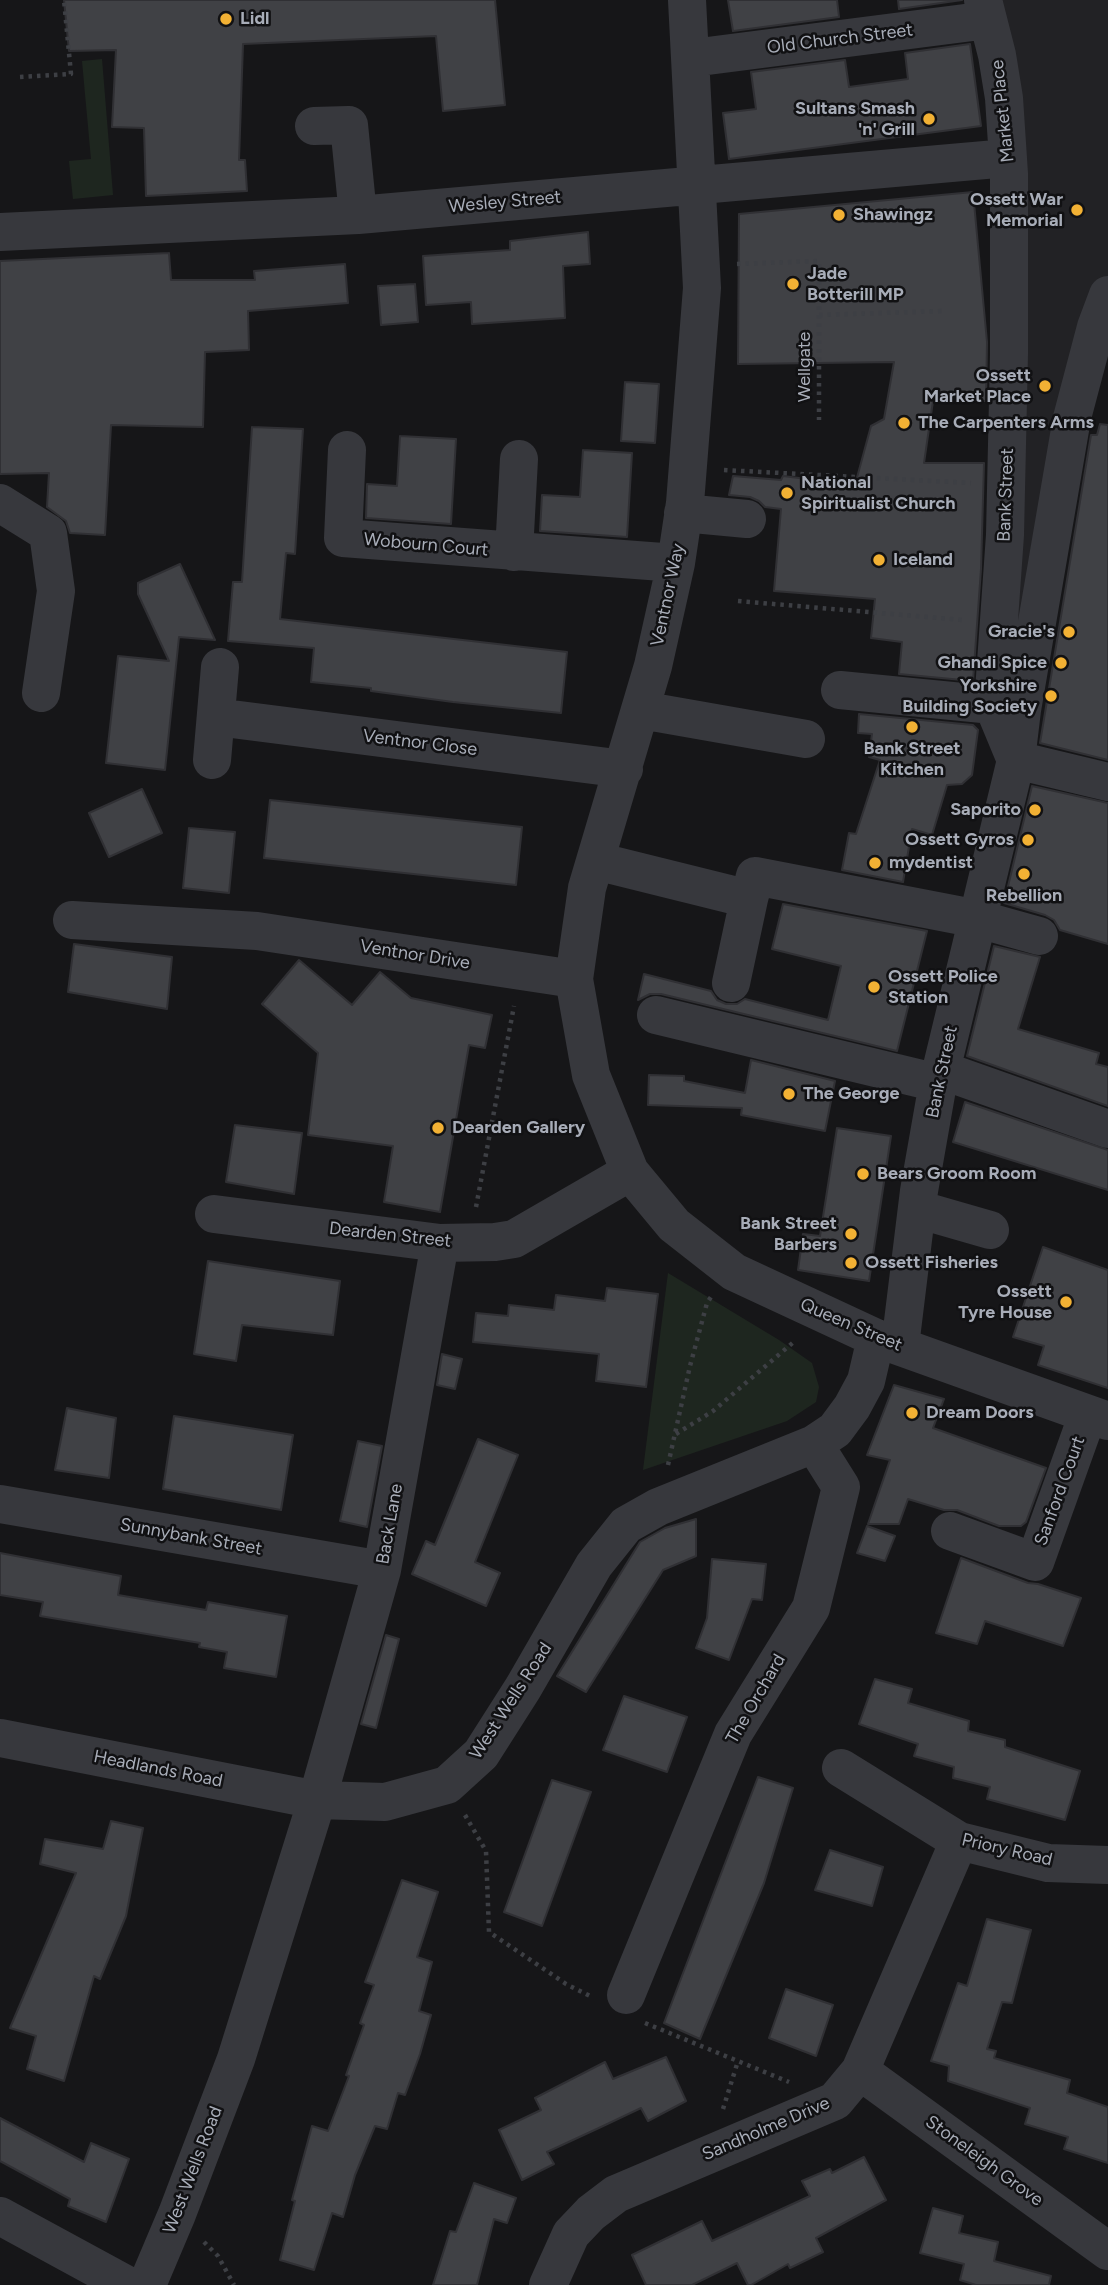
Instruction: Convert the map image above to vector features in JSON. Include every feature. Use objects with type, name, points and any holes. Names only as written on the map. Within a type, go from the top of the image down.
[{"type":"street","name":"Ventnor Way","points":[[629,1172],[591,1075],[574,979],[587,888],[641,710],[677,563],[683,513],[702,288],[687,0]]},
{"type":"street","name":"Old Church Street","points":[[692,58],[986,10]]},
{"type":"street","name":"Market Place","points":[[986,10],[1004,99],[1010,267]]},
{"type":"street","points":[[314,126],[349,125],[358,215]]},
{"type":"street","name":"Wesley Street","points":[[0,232],[358,215],[1008,158]]},
{"type":"street","name":"Bank Street","points":[[1010,267],[1006,535],[993,705],[1016,760]]},
{"type":"street","name":"Bank Street","points":[[888,1342],[940,1076],[1016,760],[1022,710],[1072,418],[1096,327],[1108,295]]},
{"type":"street","name":"Wobourn Court","points":[[347,450],[342,538],[677,563]]},
{"type":"street","name":"Wobourn Court","points":[[514,552],[519,459]]},
{"type":"street","points":[[0,503],[48,533],[56,591],[41,693]]},
{"type":"street","points":[[683,513],[747,519]]},
{"type":"street","points":[[212,760],[220,667]]},
{"type":"street","points":[[840,690],[993,705]]},
{"type":"street","points":[[641,710],[806,739]]},
{"type":"street","name":"Ventnor Close","points":[[216,718],[624,769]]},
{"type":"street","points":[[1016,760],[1108,782]]},
{"type":"street","points":[[596,862],[749,899]]},
{"type":"street","points":[[731,983],[755,876],[978,919],[1039,936]]},
{"type":"street","name":"Ventnor Drive","points":[[72,920],[257,931],[574,979]]},
{"type":"street","points":[[656,1015],[940,1076],[1108,1129]]},
{"type":"street","name":"Dearden Street","points":[[214,1214],[455,1243],[514,1239],[629,1172]]},
{"type":"street","name":"Queen Street","points":[[629,1172],[674,1225],[734,1272],[888,1342],[1098,1417]]},
{"type":"street","points":[[916,1209],[990,1230]]},
{"type":"street","name":"Back Lane","points":[[317,1800],[382,1570],[455,1243]]},
{"type":"street","name":"West Wells Road","points":[[147,2285],[236,2059],[317,1800],[385,1802],[447,1785],[481,1754],[523,1688],[594,1565],[626,1525],[658,1507],[814,1444],[835,1430],[852,1406],[888,1342]]},
{"type":"street","name":"Sanford Court","points":[[950,1531],[1035,1562],[1098,1417]]},
{"type":"street","name":"The Orchard","points":[[626,1995],[733,1734],[811,1608],[841,1487],[814,1444]]},
{"type":"street","name":"Sunnybank Street","points":[[0,1504],[382,1570]]},
{"type":"street","name":"Headlands Road","points":[[0,1738],[317,1800]]},
{"type":"street","name":"Priory Road","points":[[841,1768],[959,1841],[1048,1863],[1108,1865]]},
{"type":"street","name":"Sandholme Drive","points":[[548,2285],[571,2234],[591,2213],[616,2194],[835,2101],[860,2071],[959,1841]]},
{"type":"street","name":"Stoneleigh Grove","points":[[860,2071],[1108,2250]]},
{"type":"street","points":[[0,2216],[128,2285]]},
{"type":"path","points":[[20,77],[71,74],[64,0]]},
{"type":"path","name":"Wellgate","points":[[725,264],[819,261],[819,420]]},
{"type":"path","name":"Wellgate","points":[[818,314],[944,311]]},
{"type":"path","points":[[716,470],[1006,485]]},
{"type":"path","points":[[738,601],[999,624]]},
{"type":"path","points":[[455,1243],[521,971]]},
{"type":"path","points":[[658,1507],[707,1303],[717,1287],[734,1272]]},
{"type":"path","points":[[676,1435],[713,1411],[825,1315]]},
{"type":"path","points":[[177,2214],[218,2256],[234,2285]]},
{"type":"shaded area","name":"Ossett Market Place","points":[[983,0],[1108,0],[1108,295],[1022,710],[1005,535]]},
{"type":"shaded area","points":[[102,59],[113,195],[73,199],[69,161],[91,159],[82,61]]},
{"type":"shaded area","points":[[668,1273],[812,1363],[819,1387],[816,1402],[787,1421],[643,1470]]},
{"type":"building","points":[[64,0],[495,0],[505,105],[443,111],[436,36],[243,44],[239,160],[245,160],[247,191],[146,196],[144,128],[112,127],[116,50],[69,51]]},
{"type":"building","points":[[728,0],[837,0],[839,17],[733,31]]},
{"type":"building","points":[[898,0],[962,0],[899,9]]},
{"type":"building","points":[[970,44],[981,126],[729,159],[723,113],[756,109],[751,72],[845,60],[849,87],[908,79],[905,53]]},
{"type":"building","points":[[973,192],[987,342],[986,401],[933,401],[924,463],[984,463],[981,569],[973,681],[899,674],[902,642],[871,638],[875,599],[774,591],[781,509],[765,507],[750,497],[729,495],[733,476],[781,480],[783,476],[855,485],[871,426],[884,419],[894,362],[738,364],[739,214]]},
{"type":"building","points":[[588,232],[590,264],[563,266],[565,318],[472,324],[471,302],[426,305],[423,256],[510,250],[510,241]]},
{"type":"building","points":[[169,253],[171,280],[255,280],[254,271],[345,264],[348,303],[248,311],[249,350],[205,352],[203,427],[111,425],[105,535],[70,533],[66,521],[47,507],[49,473],[0,474],[0,261]]},
{"type":"building","points":[[415,284],[418,322],[381,325],[378,286]]},
{"type":"building","points":[[625,382],[659,384],[655,443],[621,441]]},
{"type":"building","points":[[1100,424],[1108,425],[1108,760],[1040,743],[1091,435],[1097,435]]},
{"type":"building","points":[[252,427],[303,429],[295,554],[286,553],[280,619],[567,652],[561,713],[453,702],[371,691],[371,688],[311,682],[314,648],[228,641],[233,582],[242,582]]},
{"type":"building","points":[[400,436],[456,439],[451,524],[366,518],[367,484],[397,486]]},
{"type":"building","points":[[583,450],[632,453],[627,537],[540,531],[542,495],[580,497]]},
{"type":"building","points":[[180,564],[215,640],[179,637],[165,770],[106,763],[118,656],[169,661],[138,594],[138,583]]},
{"type":"building","points":[[859,714],[973,725],[978,730],[972,775],[962,784],[947,785],[932,835],[912,829],[903,882],[842,870],[849,833],[856,834],[880,760],[869,757],[872,734],[858,733]]},
{"type":"building","points":[[1032,786],[1108,803],[1108,944],[1060,930],[1054,920],[1045,915],[1004,903]]},
{"type":"building","points":[[142,789],[162,833],[109,857],[89,813]]},
{"type":"building","points":[[270,800],[522,827],[516,885],[264,858]]},
{"type":"building","points":[[189,828],[235,832],[229,893],[183,888]]},
{"type":"building","name":"Ossett Police Station","points":[[783,904],[927,931],[897,1051],[661,994],[650,994],[638,1000],[644,974],[711,991],[717,1000],[726,1004],[737,1004],[745,999],[828,1020],[841,966],[772,949]]},
{"type":"building","points":[[74,944],[172,957],[167,1009],[68,992]]},
{"type":"building","points":[[994,946],[1040,957],[1018,1029],[1099,1053],[1096,1064],[1108,1067],[1108,1106],[967,1056]]},
{"type":"building","points":[[299,960],[352,1005],[380,972],[411,998],[492,1015],[485,1048],[469,1045],[440,1212],[384,1202],[393,1146],[308,1135],[318,1053],[262,1004]]},
{"type":"building","name":"The George","points":[[751,1060],[835,1081],[825,1131],[741,1115],[742,1108],[648,1105],[649,1075],[684,1076],[684,1081],[745,1093]]},
{"type":"building","points":[[965,1102],[1108,1150],[1108,1190],[953,1142]]},
{"type":"building","points":[[235,1125],[302,1133],[294,1194],[226,1182]]},
{"type":"building","points":[[837,1128],[891,1136],[869,1281],[798,1270],[803,1234],[820,1236]]},
{"type":"building","name":"Ossett Tyre House","points":[[1043,1247],[1108,1270],[1108,1388],[1038,1365],[1044,1346],[1013,1337]]},
{"type":"building","points":[[208,1261],[340,1281],[333,1335],[242,1325],[236,1361],[194,1354]]},
{"type":"building","points":[[607,1288],[658,1294],[646,1387],[596,1381],[599,1354],[473,1342],[476,1313],[508,1316],[509,1305],[554,1310],[556,1295],[605,1301]]},
{"type":"building","points":[[442,1354],[462,1359],[455,1389],[437,1385]]},
{"type":"building","points":[[894,1385],[944,1399],[933,1428],[1046,1468],[1026,1522],[1021,1526],[999,1526],[957,1510],[944,1510],[908,1499],[899,1524],[868,1524],[890,1460],[867,1455]]},
{"type":"building","points":[[67,1408],[116,1418],[109,1478],[55,1470]]},
{"type":"building","points":[[174,1416],[293,1435],[281,1510],[163,1489]]},
{"type":"building","points":[[478,1439],[518,1455],[475,1562],[500,1573],[486,1606],[412,1574],[426,1541],[435,1545]]},
{"type":"building","points":[[358,1441],[382,1446],[367,1527],[340,1521]]},
{"type":"building","points":[[696,1519],[696,1556],[663,1570],[586,1692],[557,1676],[640,1542],[665,1528]]},
{"type":"building","points":[[867,1526],[895,1536],[885,1561],[857,1553]]},
{"type":"building","points":[[0,1553],[121,1576],[118,1595],[206,1610],[208,1602],[287,1616],[276,1677],[224,1668],[227,1652],[199,1647],[200,1643],[40,1616],[43,1602],[0,1595]]},
{"type":"building","points":[[961,1558],[1028,1583],[1081,1598],[1063,1646],[985,1621],[977,1644],[936,1633]]},
{"type":"building","points":[[712,1559],[766,1564],[762,1600],[752,1599],[729,1660],[696,1648],[707,1618]]},
{"type":"building","points":[[386,1635],[399,1639],[376,1728],[361,1724]]},
{"type":"building","points":[[875,1679],[912,1689],[908,1703],[969,1721],[968,1731],[1005,1740],[1005,1747],[1080,1771],[1065,1820],[987,1799],[990,1787],[953,1778],[954,1767],[914,1756],[918,1744],[859,1724]]},
{"type":"building","points":[[624,1696],[687,1717],[667,1772],[603,1750]]},
{"type":"building","points":[[758,1777],[793,1788],[764,1883],[700,2039],[664,2023]]},
{"type":"building","points":[[552,1780],[591,1792],[542,1926],[504,1912]]},
{"type":"building","points":[[111,1821],[143,1828],[126,1916],[100,1979],[94,1976],[64,2081],[27,2069],[36,2036],[10,2028],[76,1873],[40,1864],[45,1839],[103,1849]]},
{"type":"building","points":[[830,1850],[883,1867],[872,1906],[815,1890]]},
{"type":"building","points":[[402,1880],[438,1892],[417,1957],[432,1962],[419,2011],[431,2015],[405,2095],[398,2093],[387,2129],[375,2126],[355,2175],[343,2217],[332,2213],[314,2270],[280,2260],[295,2201],[292,2200],[312,2126],[328,2131],[349,2076],[346,2075],[364,2025],[360,2023],[374,1985],[365,1982]]},
{"type":"building","points":[[987,1919],[1031,1930],[1012,2003],[1002,2002],[987,2049],[996,2051],[994,2058],[1070,2080],[1067,2093],[1108,2107],[1108,2163],[1064,2149],[1068,2137],[1025,2124],[1030,2108],[948,2081],[949,2066],[931,2061],[958,1983],[967,1986]]},
{"type":"building","points":[[786,1989],[833,2005],[816,2056],[769,2038]]},
{"type":"building","points":[[666,2057],[686,2101],[648,2121],[641,2108],[547,2152],[554,2164],[522,2180],[499,2130],[541,2110],[535,2098],[605,2062],[613,2079]]},
{"type":"building","points":[[0,2118],[84,2162],[91,2143],[129,2159],[106,2222],[68,2206],[70,2199],[0,2161]]},
{"type":"building","points":[[864,2157],[886,2200],[816,2238],[823,2252],[790,2268],[788,2264],[751,2285],[748,2285],[737,2263],[692,2285],[646,2285],[632,2255],[702,2221],[712,2241],[810,2196],[802,2181],[830,2169],[832,2173]]},
{"type":"building","points":[[474,2183],[516,2198],[507,2223],[494,2219],[477,2285],[433,2285],[450,2231],[456,2232]]},
{"type":"building","points":[[933,2208],[963,2216],[959,2233],[998,2242],[994,2261],[1051,2276],[1049,2285],[976,2285],[960,2280],[964,2264],[920,2253]]},
{"type":"place","name":"Lidl","points":[[226,19]]},
{"type":"place","name":"Sultans Smash 'n' Grill","points":[[929,119]]},
{"type":"place","name":"Ossett War Memorial","points":[[1077,210]]},
{"type":"place","name":"Shawingz","points":[[839,215]]},
{"type":"place","name":"Jade Botterill MP","points":[[793,284]]},
{"type":"place","name":"Ossett Market Place","points":[[1045,386]]},
{"type":"place","name":"The Carpenters Arms","points":[[904,423]]},
{"type":"place","name":"National Spiritualist Church","points":[[787,493]]},
{"type":"place","name":"Iceland","points":[[879,560]]},
{"type":"place","name":"Gracie's","points":[[1069,632]]},
{"type":"place","name":"Ghandi Spice","points":[[1061,663]]},
{"type":"place","name":"Yorkshire Building Society","points":[[1051,696]]},
{"type":"place","name":"Bank Street Kitchen","points":[[912,727]]},
{"type":"place","name":"Saporito","points":[[1035,810]]},
{"type":"place","name":"Ossett Gyros","points":[[1028,840]]},
{"type":"place","name":"mydentist","points":[[875,863]]},
{"type":"place","name":"Rebellion","points":[[1024,874]]},
{"type":"place","name":"Ossett Police Station","points":[[874,987]]},
{"type":"place","name":"The George","points":[[789,1094]]},
{"type":"place","name":"Dearden Gallery","points":[[438,1128]]},
{"type":"place","name":"Bears Groom Room","points":[[863,1174]]},
{"type":"place","name":"Bank Street Barbers","points":[[851,1234]]},
{"type":"place","name":"Ossett Fisheries","points":[[851,1263]]},
{"type":"place","name":"Ossett Tyre House","points":[[1066,1302]]},
{"type":"place","name":"Dream Doors","points":[[912,1413]]}]
